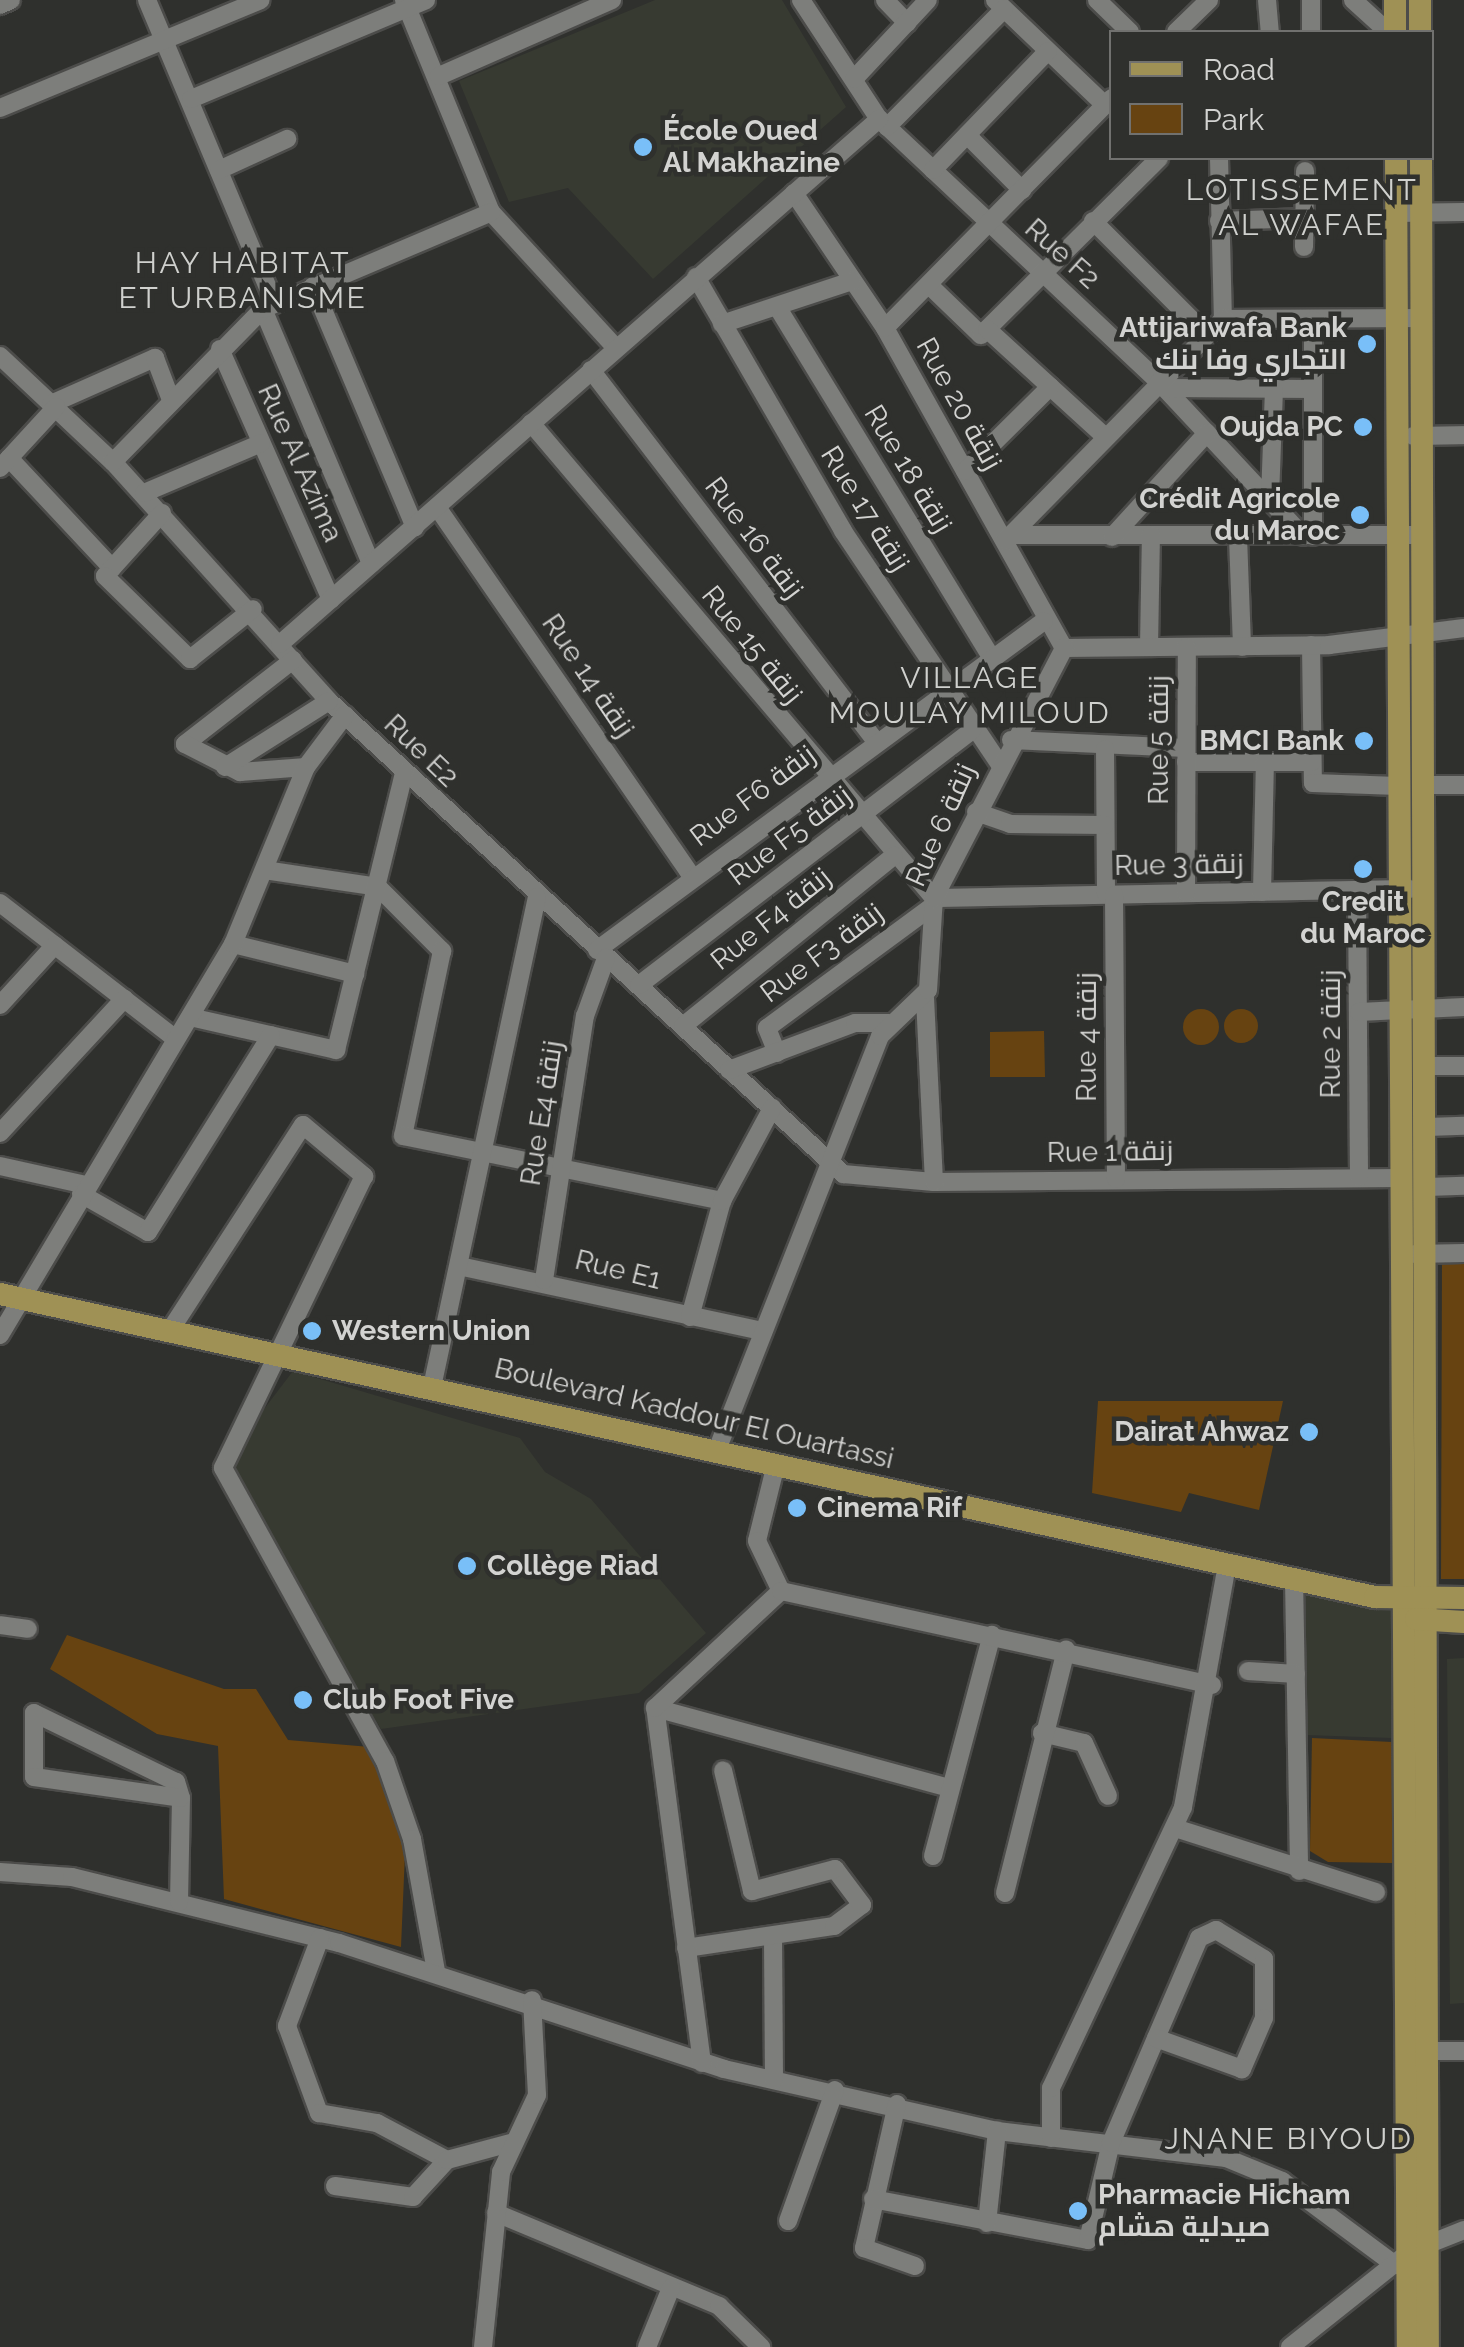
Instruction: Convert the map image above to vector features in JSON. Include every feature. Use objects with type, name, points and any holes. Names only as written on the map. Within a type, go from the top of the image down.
[{"type":"main road","points":[[1419,30],[1420,0]]},
{"type":"main road","points":[[1396,160],[1400,1606],[1411,2253],[1408,2347]]},
{"type":"main road","points":[[1420,160],[1428,1009],[1428,2051],[1411,2253],[1428,2347]]},
{"type":"main road","name":"Boulevard Kaddour El Ouartassi","points":[[10,1296],[278,1351],[1294,1578],[1400,1606]]},
{"type":"main road","points":[[1400,1606],[1429,1597],[1464,1598]]},
{"type":"main road","points":[[1400,1606],[1428,1621],[1464,1622]]},
{"type":"street","points":[[0,5],[11,0]]},
{"type":"street","points":[[147,0],[220,170],[371,564]]},
{"type":"street","points":[[0,108],[262,0]]},
{"type":"street","points":[[191,99],[406,4],[426,0]]},
{"type":"street","points":[[439,76],[612,0]]},
{"type":"street","points":[[884,0],[907,23]]},
{"type":"street","points":[[854,79],[928,0]]},
{"type":"street","points":[[1178,30],[1209,0]]},
{"type":"street","points":[[1267,0],[1270,30]]},
{"type":"street","points":[[1310,30],[1312,0]]},
{"type":"street","points":[[1353,0],[1392,15],[1416,30]]},
{"type":"street","points":[[1100,1],[1128,30]]},
{"type":"street","name":"Rue F2","points":[[805,2],[883,123],[1162,385],[1308,536]]},
{"type":"street","points":[[406,4],[439,76],[491,212],[615,347]]},
{"type":"street","points":[[280,644],[696,277],[883,123],[999,5],[1108,102],[885,328]]},
{"type":"street","points":[[933,170],[1048,51]]},
{"type":"street","points":[[967,135],[1022,190]]},
{"type":"street","points":[[220,170],[286,139]]},
{"type":"street","points":[[929,284],[978,335],[1157,160]]},
{"type":"street","points":[[1220,160],[1223,319]]},
{"type":"street","points":[[1304,247],[1305,171]]},
{"type":"street","name":"Rue 20 زنقة","points":[[794,193],[885,328],[965,472],[1008,538],[1044,622],[1064,648]]},
{"type":"street","points":[[114,462],[220,349],[269,305],[491,212]]},
{"type":"street","points":[[1396,213],[1464,212]]},
{"type":"street","points":[[1220,220],[1305,218]]},
{"type":"street","points":[[1093,221],[1206,334]]},
{"type":"street","name":"Rue 17 زنقة","points":[[696,277],[945,689],[999,763]]},
{"type":"street","points":[[722,324],[852,281]]},
{"type":"street","points":[[314,286],[415,526]]},
{"type":"street","name":"Rue 18 زنقة","points":[[778,308],[991,657]]},
{"type":"street","points":[[1008,538],[1223,319],[1422,318]]},
{"type":"street","points":[[1308,536],[1313,320]]},
{"type":"street","points":[[987,329],[1104,436]]},
{"type":"street","name":"Rue Al Azima","points":[[220,349],[331,599]]},
{"type":"street","name":"Rue E2","points":[[0,356],[144,493],[254,609],[329,701],[538,897],[829,1160]]},
{"type":"street","points":[[112,568],[4,463],[54,406],[155,358],[171,400]]},
{"type":"street","name":"Rue 16 زنقة","points":[[592,370],[874,739]]},
{"type":"street","points":[[1162,385],[1313,389]]},
{"type":"street","points":[[965,472],[1050,387]]},
{"type":"street","points":[[1270,498],[1274,390]]},
{"type":"street","name":"Rue 15 زنقة","points":[[531,423],[934,902]]},
{"type":"street","points":[[1112,537],[1207,433]]},
{"type":"street","points":[[1398,436],[1464,435]]},
{"type":"street","points":[[144,493],[262,443]]},
{"type":"street","name":"Rue 14 زنقة","points":[[437,506],[692,877]]},
{"type":"street","points":[[162,513],[105,576],[190,658],[254,609]]},
{"type":"street","points":[[1008,538],[1423,534]]},
{"type":"street","points":[[1149,647],[1151,535]]},
{"type":"street","points":[[1238,537],[1242,647]]},
{"type":"street","name":"Rue F6 زنقة","points":[[602,954],[692,877],[825,775],[1044,622]]},
{"type":"street","points":[[1064,648],[1311,645],[1464,628]]},
{"type":"street","points":[[1311,645],[1312,762],[1318,787],[1398,786]]},
{"type":"street","name":"Rue 6 زنقة","points":[[934,1182],[924,998],[934,902],[999,763],[1064,648]]},
{"type":"street","name":"Rue 5 زنقة","points":[[1186,893],[1187,648]]},
{"type":"street","points":[[293,660],[186,738],[225,767],[306,766]]},
{"type":"street","points":[[225,767],[329,701]]},
{"type":"street","points":[[0,1334],[10,1296],[84,1189],[233,944],[270,871],[306,766],[345,715]]},
{"type":"street","name":"Rue F5 زنقة","points":[[639,985],[974,730]]},
{"type":"street","points":[[1011,740],[1265,762],[1312,762]]},
{"type":"street","name":"Rue 4 زنقة","points":[[1105,749],[1116,1179]]},
{"type":"street","points":[[1262,892],[1265,762]]},
{"type":"street","points":[[190,1017],[334,1051],[404,773]]},
{"type":"street","points":[[1424,784],[1464,785]]},
{"type":"street","points":[[976,812],[1010,824],[1105,825]]},
{"type":"street","name":"Rue F4 زنقة","points":[[683,1026],[894,856]]},
{"type":"street","points":[[270,871],[378,887],[442,952],[401,1134],[722,1201]]},
{"type":"street","name":"Rue 3 زنقة","points":[[934,902],[1426,888]]},
{"type":"street","name":"Rue 2 زنقة","points":[[1357,890],[1360,1177]]},
{"type":"street","points":[[432,1387],[538,897]]},
{"type":"street","name":"Rue F3 زنقة","points":[[777,1054],[767,1028],[934,902]]},
{"type":"street","points":[[0,903],[176,1039]]},
{"type":"street","points":[[233,944],[355,974]]},
{"type":"street","points":[[0,1006],[55,945]]},
{"type":"street","name":"Rue E4 زنقة","points":[[544,1280],[588,996],[602,954]]},
{"type":"street","points":[[717,1450],[829,1160],[890,1023],[924,998]]},
{"type":"street","points":[[0,1133],[124,999]]},
{"type":"street","points":[[1359,1012],[1400,1013],[1464,1006]]},
{"type":"street","points":[[729,1070],[855,1023],[890,1023]]},
{"type":"street","points":[[0,1166],[84,1189],[148,1232],[271,1036]]},
{"type":"street","points":[[1428,1066],[1464,1066]]},
{"type":"street","points":[[690,1317],[722,1201],[772,1108]]},
{"type":"street","points":[[171,1330],[305,1124],[365,1181],[278,1351],[273,1378],[228,1446],[226,1480],[385,1760],[412,1839],[436,1970]]},
{"type":"street","points":[[1427,1126],[1464,1126]]},
{"type":"street","name":"Rue 1 زنقة","points":[[829,1160],[856,1180],[1399,1178]]},
{"type":"street","points":[[1427,1187],[1464,1186]]},
{"type":"street","points":[[1399,1254],[1464,1253]]},
{"type":"street","name":"Rue E1","points":[[459,1266],[544,1280],[763,1331]]},
{"type":"street","points":[[776,1464],[756,1541],[782,1592]]},
{"type":"street","points":[[1051,2138],[1045,2115],[1056,2076],[1176,1828],[1212,1685],[1227,1564]]},
{"type":"street","points":[[1294,1578],[1299,1870]]},
{"type":"street","points":[[782,1592],[1066,1650],[1212,1685]]},
{"type":"street","points":[[655,1708],[782,1592]]},
{"type":"street","points":[[0,1626],[28,1629]]},
{"type":"street","points":[[933,1856],[992,1635]]},
{"type":"street","points":[[1005,1893],[1042,1732],[1066,1650]]},
{"type":"street","points":[[1248,1672],[1296,1674]]},
{"type":"street","points":[[655,1708],[949,1788]]},
{"type":"street","points":[[655,1708],[702,2063]]},
{"type":"street","points":[[179,1902],[182,1798],[173,1779],[34,1714],[34,1777],[182,1798]]},
{"type":"street","points":[[1042,1732],[1084,1743],[1108,1796]]},
{"type":"street","points":[[686,1948],[834,1926],[861,1900],[835,1869],[752,1892],[723,1770]]},
{"type":"street","points":[[1176,1828],[1376,1892]]},
{"type":"street","points":[[0,1872],[72,1877],[320,1938],[532,2000],[702,2063],[774,2080],[898,2104],[997,2131],[1112,2143],[1245,2164],[1411,2253]]},
{"type":"street","points":[[873,2200],[1088,2240],[1112,2143],[1156,2038],[1204,1931],[1264,1959],[1264,2018],[1242,2069],[1156,2038]]},
{"type":"street","points":[[772,1936],[774,2080]]},
{"type":"street","points":[[320,1938],[287,2026],[319,2112],[376,2122],[447,2160]]},
{"type":"street","points":[[483,2347],[496,2213],[510,2143],[536,2105],[532,2000]]},
{"type":"street","points":[[1428,2051],[1464,2051]]},
{"type":"street","points":[[788,2221],[835,2090]]},
{"type":"street","points":[[898,2104],[864,2248],[914,2266]]},
{"type":"street","points":[[987,2222],[997,2131]]},
{"type":"street","points":[[335,2186],[413,2197],[447,2160],[510,2143]]},
{"type":"street","points":[[496,2213],[719,2306],[761,2347]]},
{"type":"street","points":[[1290,2347],[1411,2253],[1464,2230]]},
{"type":"street","points":[[647,2347],[672,2288]]},
{"type":"shaded area","name":"École Oued Al Makhazine","points":[[655,0],[782,0],[846,107],[653,279],[568,188],[509,202],[459,81]]},
{"type":"shaded area","name":"Collège Riad","points":[[293,1371],[520,1438],[545,1472],[591,1499],[706,1633],[639,1693],[381,1729],[229,1473],[245,1434]]},
{"type":"shaded area","points":[[1306,1591],[1391,1605],[1391,1738],[1306,1735]]},
{"type":"shaded area","points":[[1464,1658],[1464,2003],[1450,2004],[1447,1659]]},
{"type":"green space","points":[[1201,1009],[1214,1014],[1219,1027],[1214,1040],[1201,1045],[1188,1040],[1183,1027],[1188,1014]]},
{"type":"green space","points":[[1241,1009],[1253,1014],[1258,1026],[1253,1038],[1241,1043],[1229,1038],[1224,1026],[1229,1014]]},
{"type":"green space","points":[[1044,1031],[1045,1077],[990,1077],[990,1032]]},
{"type":"green space","points":[[1442,1262],[1464,1262],[1464,1579],[1441,1579]]},
{"type":"green space","points":[[1098,1401],[1283,1401],[1259,1510],[1189,1493],[1181,1512],[1092,1493]]},
{"type":"green space","points":[[67,1635],[224,1689],[256,1689],[288,1740],[370,1747],[406,1830],[401,1947],[224,1899],[218,1746],[157,1734],[50,1669]]},
{"type":"green space","points":[[1312,1738],[1392,1742],[1392,1863],[1328,1862],[1310,1851]]},
{"type":"place","name":"École Oued Al Makhazine","points":[[643,147]]},
{"type":"place","name":"Attijariwafa Bank التجاري وفا بنك","points":[[1367,344]]},
{"type":"place","name":"Oujda PC","points":[[1363,427]]},
{"type":"place","name":"Crédit Agricole du Maroc","points":[[1360,515]]},
{"type":"place","name":"BMCI Bank","points":[[1364,741]]},
{"type":"place","name":"Credit du Maroc","points":[[1363,869]]},
{"type":"place","name":"Western Union","points":[[312,1331]]},
{"type":"place","name":"Dairat Ahwaz","points":[[1309,1432]]},
{"type":"place","name":"Cinema Rif","points":[[797,1508]]},
{"type":"place","name":"Collège Riad","points":[[467,1566]]},
{"type":"place","name":"Club Foot Five","points":[[303,1700]]},
{"type":"place","name":"Pharmacie Hicham صيدلية هشام","points":[[1078,2211]]},
{"type":"district","name":"LOTISSEMENT AL WAFAE","points":[[1302,207]]},
{"type":"district","name":"HAY HABITAT ET URBANISME","points":[[243,280]]},
{"type":"district","name":"VILLAGE MOULAY MILOUD","points":[[970,695]]},
{"type":"district","name":"JNANE BIYOUD","points":[[1289,2139]]}]
